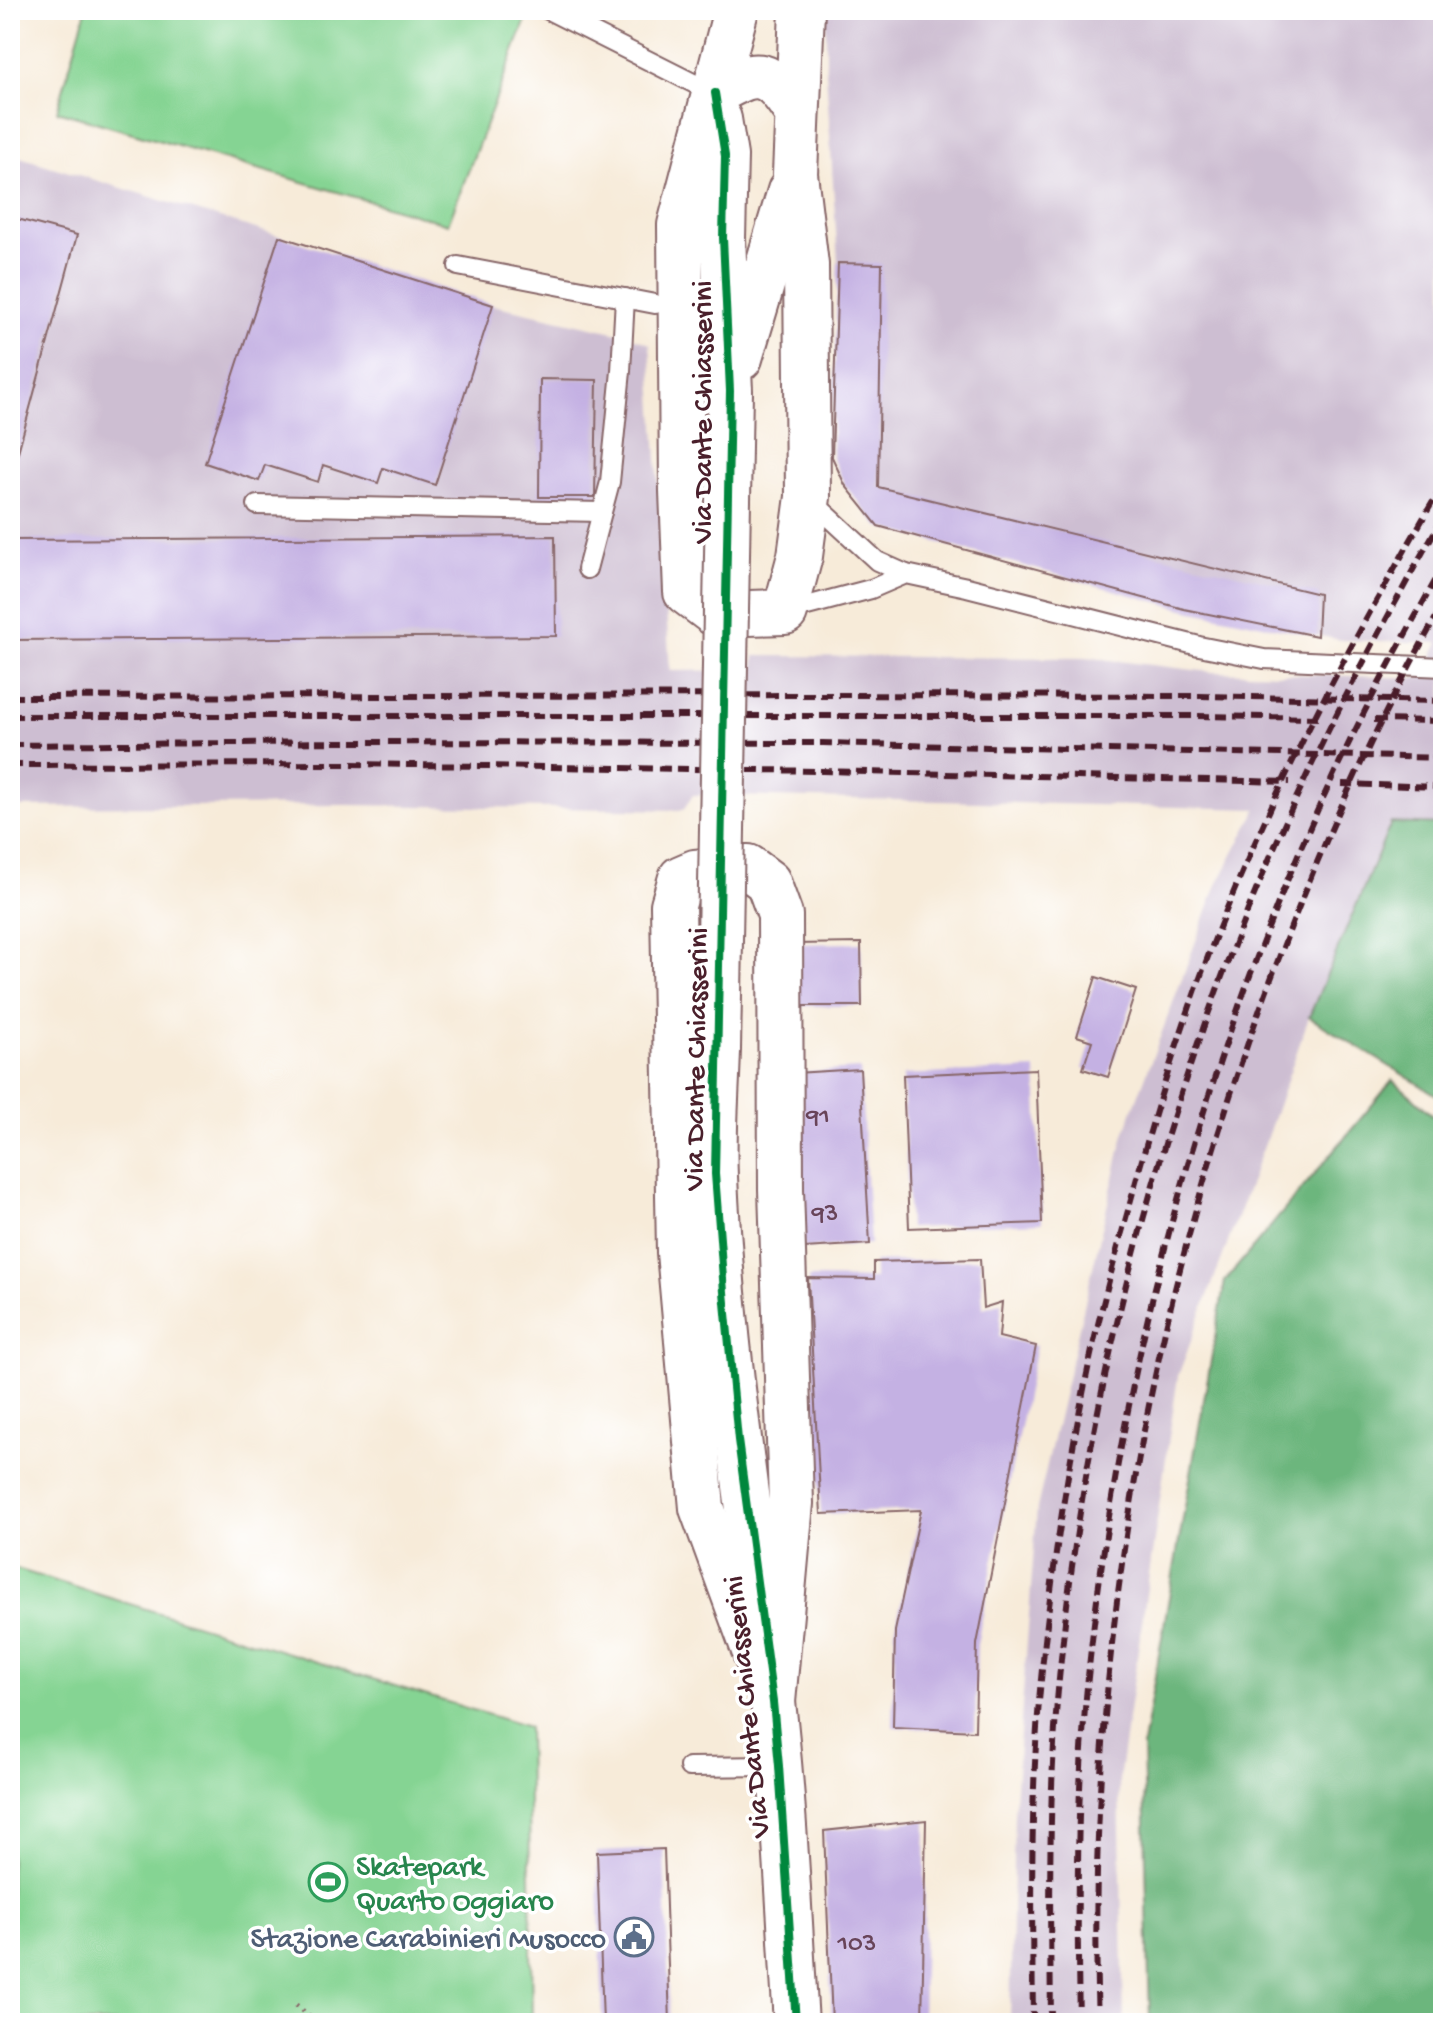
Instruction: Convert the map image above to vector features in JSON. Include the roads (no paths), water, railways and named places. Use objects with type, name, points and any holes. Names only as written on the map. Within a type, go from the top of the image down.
[{"type":"street","name":"Via Dante Chiasserini","points":[[736,10],[715,93],[725,156],[723,238],[730,391],[715,1174],[738,1440],[773,1702],[796,2023]]},
{"type":"street","points":[[797,113],[783,91],[771,80],[759,75],[740,79],[715,93],[680,225],[686,592],[715,614],[785,612],[800,556],[808,497],[806,265],[795,174],[802,10]]},
{"type":"street","name":"Via Dante Chiasserini","points":[[730,391],[795,174]]},
{"type":"street","points":[[748,867],[768,882],[780,915],[781,1189],[791,1503],[773,1702],[702,1508],[679,1252],[673,905],[681,878],[695,872],[748,867]]},
{"type":"lane","points":[[548,10],[715,93]]},
{"type":"lane","name":"Via Dante Chiasserini","points":[[458,266],[655,304]]},
{"type":"lane","points":[[587,569],[610,482],[625,298]]},
{"type":"lane","points":[[808,497],[877,561],[906,574],[1264,659],[1443,667]]},
{"type":"lane","points":[[257,505],[602,512]]},
{"type":"lane","points":[[785,612],[871,589],[906,574]]},
{"type":"lane","points":[[689,1767],[779,1766]]},
{"type":"railway","points":[[1033,2023],[1033,1815],[1044,1650],[1073,1449],[1114,1261],[1178,1041],[1235,889],[1318,709],[1443,485]]},
{"type":"railway","points":[[1051,2023],[1050,1856],[1058,1690],[1072,1565],[1092,1441],[1118,1317],[1150,1196],[1187,1076],[1229,957],[1277,841],[1330,727],[1443,518]]},
{"type":"railway","points":[[1079,2023],[1079,1813],[1087,1687],[1101,1567],[1146,1326],[1176,1207],[1211,1089],[1251,972],[1296,859],[1346,749],[1443,567]]},
{"type":"railway","points":[[1098,2023],[1097,1886],[1103,1750],[1115,1614],[1135,1480],[1161,1347],[1194,1215],[1234,1084],[1280,955],[1355,777],[1443,605]]},
{"type":"railway","points":[[10,697],[1200,696],[1443,701]]},
{"type":"railway","points":[[10,716],[1322,718]]},
{"type":"railway","points":[[1374,720],[1443,721]]},
{"type":"railway","points":[[10,745],[823,743],[1443,758]]},
{"type":"railway","points":[[10,765],[346,764],[1290,782]]},
{"type":"railway","points":[[1342,784],[1443,787]]},
{"type":"place","name":"Skatepark Quarto Oggiaro","points":[[328,1882]]},
{"type":"place","name":"Stazione Carabinieri Musocco","points":[[634,1937]]}]
